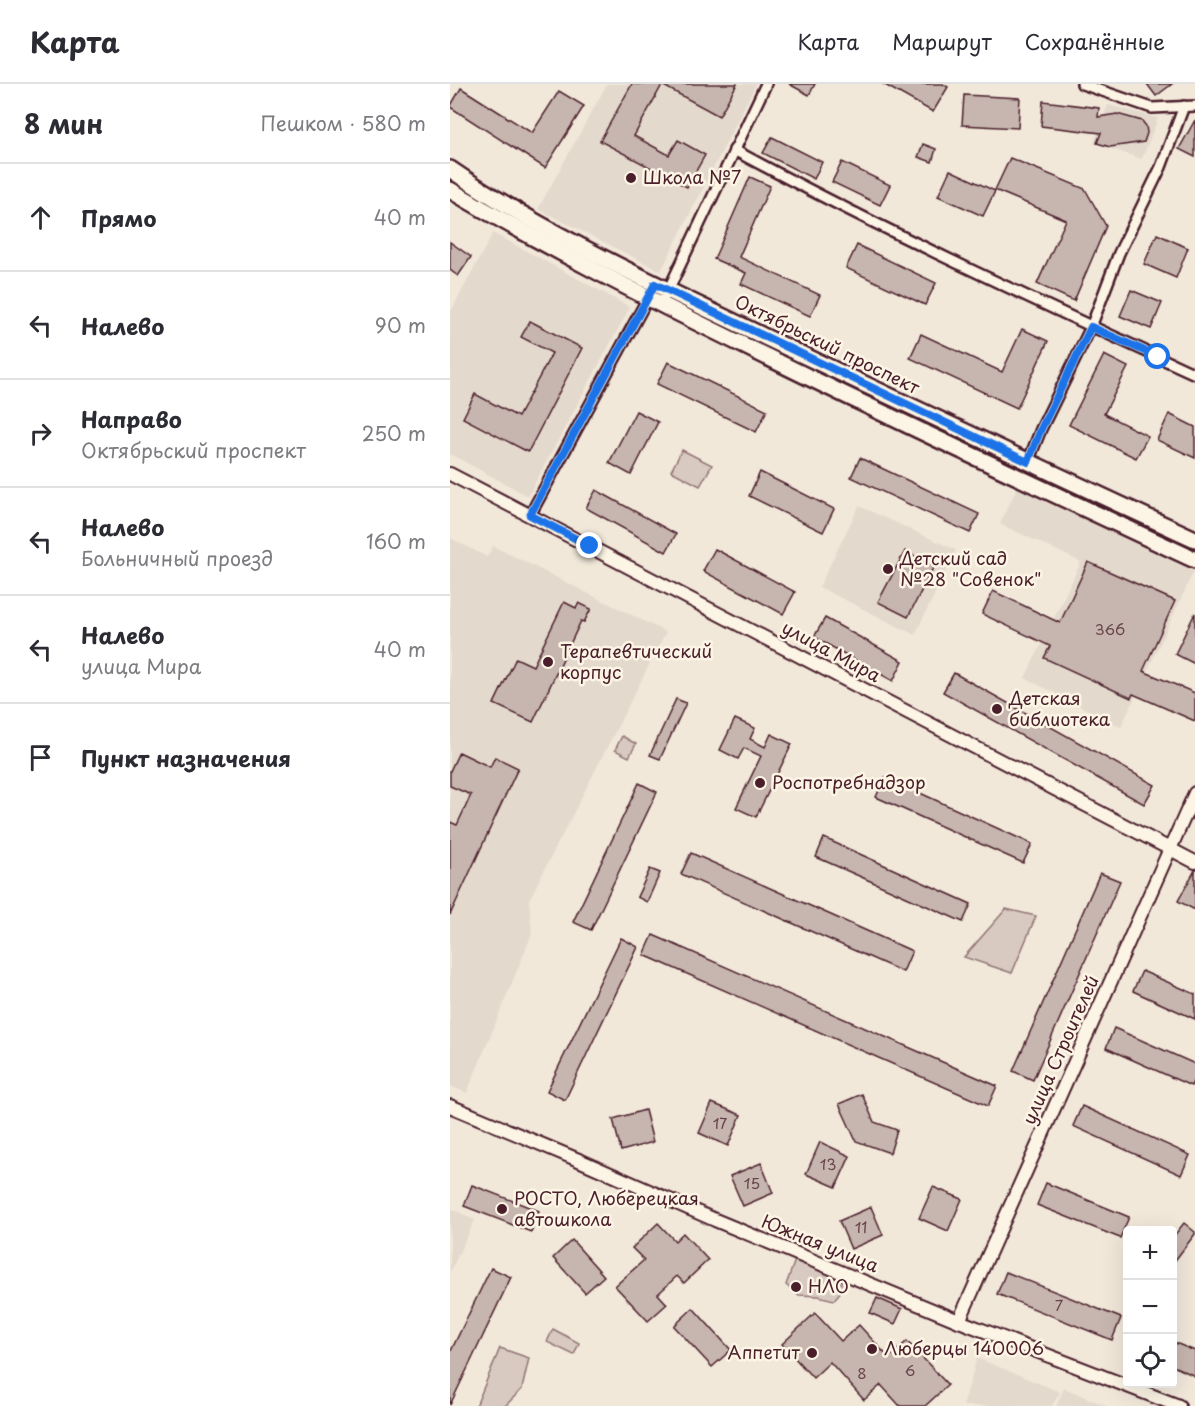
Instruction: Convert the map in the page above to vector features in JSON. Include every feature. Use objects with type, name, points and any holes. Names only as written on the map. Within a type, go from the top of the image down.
[{"type":"main road","name":"Октябрьский проспект","points":[[450,169],[519,213],[658,294],[894,420],[1195,560]]},
{"type":"main road","name":"Октябрьский проспект","points":[[450,190],[511,226],[1195,539]]},
{"type":"street","points":[[530,515],[658,294],[766,84]]},
{"type":"street","points":[[1082,84],[1152,108],[1195,106]]},
{"type":"street","points":[[1028,462],[1041,429],[1091,327],[1119,253],[1161,167],[1184,106]]},
{"type":"street","points":[[734,150],[854,212],[1091,327],[1195,374]]},
{"type":"street","name":"улица Мира","points":[[450,474],[1195,862]]},
{"type":"street","name":"улица Строителей","points":[[959,1321],[1195,793]]},
{"type":"street","name":"Южная улица","points":[[450,1106],[715,1220],[959,1321],[1179,1406]]},
{"type":"shaded area","name":"Школа №7","points":[[607,84],[756,84],[661,271],[538,209]]},
{"type":"shaded area","points":[[1108,105],[1158,118],[1142,159],[1094,143]]},
{"type":"shaded area","points":[[493,233],[630,307],[528,496],[450,454],[450,313]]},
{"type":"shaded area","points":[[682,450],[712,465],[700,486],[671,471]]},
{"type":"shaded area","points":[[1018,486],[1194,571],[1121,727],[1025,678],[1081,562],[1000,524]]},
{"type":"shaded area","name":"Детский сад №28 \"Совенок\"","points":[[859,506],[956,550],[915,635],[819,587]]},
{"type":"shaded area","points":[[450,538],[487,557],[493,546],[666,632],[529,900],[532,934],[467,1093],[450,1086]]},
{"type":"shaded area","points":[[622,736],[636,744],[629,757],[615,750]]},
{"type":"shaded area","points":[[1006,909],[1036,916],[1012,973],[964,957]]},
{"type":"shaded area","points":[[450,1208],[475,1220],[450,1272]]},
{"type":"shaded area","points":[[795,1260],[832,1275],[845,1286],[834,1300],[799,1295],[786,1285]]},
{"type":"shaded area","points":[[553,1329],[579,1343],[574,1355],[547,1342]]},
{"type":"shaded area","points":[[500,1348],[529,1358],[522,1389],[505,1406],[476,1406]]},
{"type":"shaded area","points":[[977,1358],[1060,1392],[1052,1406],[963,1406]]},
{"type":"shaded area","points":[[1064,1388],[1107,1406],[1056,1406]]},
{"type":"building","points":[[632,84],[737,84],[719,116],[662,85],[634,136],[669,155],[678,140],[705,155],[687,187],[600,141]]},
{"type":"building","points":[[789,84],[815,84],[809,95]]},
{"type":"building","points":[[883,84],[943,84],[948,87],[933,112]]},
{"type":"building","points":[[1147,84],[1172,84],[1156,96]]},
{"type":"building","points":[[461,88],[532,133],[559,91],[584,106],[545,168],[450,107]]},
{"type":"building","points":[[964,95],[1020,98],[1018,128],[962,125]]},
{"type":"building","points":[[1043,101],[1099,108],[1098,117],[1117,114],[1142,121],[1147,133],[1144,142],[1110,147],[1097,143],[1101,133],[1041,126]]},
{"type":"building","points":[[1195,120],[1195,157],[1179,149]]},
{"type":"building","points":[[772,137],[822,162],[814,179],[763,153]]},
{"type":"building","points":[[923,144],[936,149],[932,162],[918,157]]},
{"type":"building","points":[[1010,158],[1085,189],[1106,226],[1074,301],[1037,284],[1066,220],[995,190]]},
{"type":"building","points":[[842,162],[890,185],[880,205],[832,182]]},
{"type":"building","points":[[950,170],[995,191],[983,216],[938,196]]},
{"type":"building","points":[[750,177],[770,186],[739,257],[820,295],[810,316],[741,284],[746,273],[714,259]]},
{"type":"building","points":[[1157,234],[1188,248],[1176,278],[1144,264]]},
{"type":"building","points":[[450,242],[471,257],[458,276],[450,270]]},
{"type":"building","points":[[857,245],[936,283],[925,305],[846,268]]},
{"type":"building","points":[[1131,290],[1162,303],[1151,329],[1120,316]]},
{"type":"building","points":[[530,321],[582,348],[528,452],[463,418],[475,394],[518,417],[552,353],[521,337]]},
{"type":"building","points":[[1022,329],[1048,341],[1017,408],[910,358],[921,334],[1002,372]]},
{"type":"building","points":[[1104,355],[1128,367],[1104,414],[1148,436],[1136,458],[1069,425]]},
{"type":"building","points":[[668,362],[767,410],[756,432],[657,384]]},
{"type":"building","points":[[636,411],[658,422],[631,475],[609,463]]},
{"type":"building","points":[[1169,414],[1195,427],[1195,458],[1157,440]]},
{"type":"building","points":[[860,458],[979,514],[970,533],[851,477]]},
{"type":"building","points":[[760,472],[834,509],[823,532],[749,496]]},
{"type":"building","points":[[596,490],[676,534],[666,552],[586,508]]},
{"type":"building","points":[[715,549],[795,592],[783,614],[703,571]]},
{"type":"building","points":[[905,551],[934,566],[908,617],[878,602]]},
{"type":"building","points":[[1088,562],[1175,601],[1143,671],[1195,693],[1195,721],[1133,694],[1131,698],[1044,658],[1050,646],[982,614],[993,591],[1060,623]]},
{"type":"building","name":"Терапевтический корпус","points":[[564,602],[576,608],[579,603],[591,609],[584,622],[581,621],[533,722],[494,704],[516,658],[533,666]]},
{"type":"building","points":[[1195,613],[1195,664],[1175,654]]},
{"type":"building","points":[[825,618],[903,661],[893,681],[814,637]]},
{"type":"building","points":[[954,673],[1155,785],[1144,804],[943,692]]},
{"type":"building","points":[[676,699],[686,703],[660,759],[650,755]]},
{"type":"building","name":"Роспотребнадзор","points":[[735,719],[755,728],[750,739],[765,747],[771,734],[792,744],[756,817],[736,808],[761,756],[744,748],[738,759],[720,750]]},
{"type":"building","points":[[459,752],[490,767],[495,757],[518,768],[450,915],[450,822],[457,825],[471,795],[450,786],[450,771]]},
{"type":"building","points":[[885,777],[1032,844],[1023,863],[876,797]]},
{"type":"building","points":[[639,783],[657,792],[591,930],[573,922]]},
{"type":"building","points":[[824,838],[971,904],[963,922],[816,857]]},
{"type":"building","points":[[691,853],[912,951],[903,972],[681,874]]},
{"type":"building","points":[[650,869],[660,873],[647,902],[637,897]]},
{"type":"building","points":[[1195,870],[1195,910],[1178,901]]},
{"type":"building","points":[[1100,873],[1120,881],[1033,1080],[1013,1071]]},
{"type":"building","points":[[653,935],[997,1086],[988,1106],[644,955]]},
{"type":"building","points":[[621,938],[638,947],[565,1100],[547,1091]]},
{"type":"building","points":[[1142,971],[1195,994],[1195,1019],[1133,991]]},
{"type":"building","points":[[1114,1028],[1195,1064],[1195,1077],[1191,1086],[1106,1048]]},
{"type":"building","points":[[862,1094],[874,1122],[897,1130],[890,1153],[856,1141],[839,1104]]},
{"type":"building","points":[[712,1103],[741,1115],[728,1146],[699,1133]]},
{"type":"building","points":[[1082,1106],[1190,1155],[1181,1175],[1073,1126]]},
{"type":"building","points":[[645,1110],[653,1142],[621,1151],[613,1119]]},
{"type":"building","points":[[820,1142],[850,1156],[836,1187],[806,1174]]},
{"type":"building","points":[[761,1163],[773,1193],[743,1206],[730,1176]]},
{"type":"building","points":[[1046,1183],[1129,1217],[1123,1226],[1120,1238],[1037,1205]]},
{"type":"building","name":"РОСТО, Люберецкая автошкола","points":[[472,1185],[539,1211],[531,1232],[464,1206]]},
{"type":"building","points":[[933,1187],[962,1199],[948,1231],[919,1218]]},
{"type":"building","points":[[871,1207],[883,1235],[851,1249],[839,1221]]},
{"type":"building","points":[[658,1223],[675,1241],[683,1233],[708,1260],[684,1283],[677,1276],[658,1294],[667,1304],[648,1321],[615,1286],[644,1260],[632,1248]]},
{"type":"building","points":[[1184,1223],[1195,1234],[1177,1258],[1177,1232]]},
{"type":"building","points":[[572,1240],[604,1276],[585,1293],[553,1258]]},
{"type":"building","points":[[491,1268],[511,1277],[450,1405],[450,1353]]},
{"type":"building","points":[[1006,1272],[1121,1318],[1112,1340],[997,1294]]},
{"type":"building","points":[[877,1298],[902,1309],[895,1324],[870,1313]]},
{"type":"building","points":[[693,1308],[731,1350],[712,1367],[674,1326]]},
{"type":"building","points":[[815,1313],[841,1341],[859,1325],[889,1358],[907,1341],[948,1385],[925,1406],[900,1406],[881,1385],[864,1400],[830,1362],[813,1378],[782,1344]]},
{"type":"building","points":[[1177,1344],[1195,1351],[1195,1376],[1177,1368]]},
{"type":"place","name":"Школа №7","points":[[631,178]]},
{"type":"place","name":"Детский сад №28 \"Совенок\"","points":[[888,569]]},
{"type":"place","name":"Терапевтический корпус","points":[[548,662]]},
{"type":"place","name":"Детская библиотека","points":[[997,709]]},
{"type":"place","name":"Роспотребнадзор","points":[[760,783]]},
{"type":"place","name":"РОСТО, Люберецкая автошкола","points":[[502,1209]]},
{"type":"place","name":"НЛО","points":[[796,1287]]},
{"type":"place","name":"Люберцы 140006","points":[[872,1349]]},
{"type":"place","name":"Аппетит","points":[[812,1353]]},
{"type":"route","points":[[590,546],[530,515],[655,284],[1028,462],[1041,429],[1091,327],[1158,357]]}]
